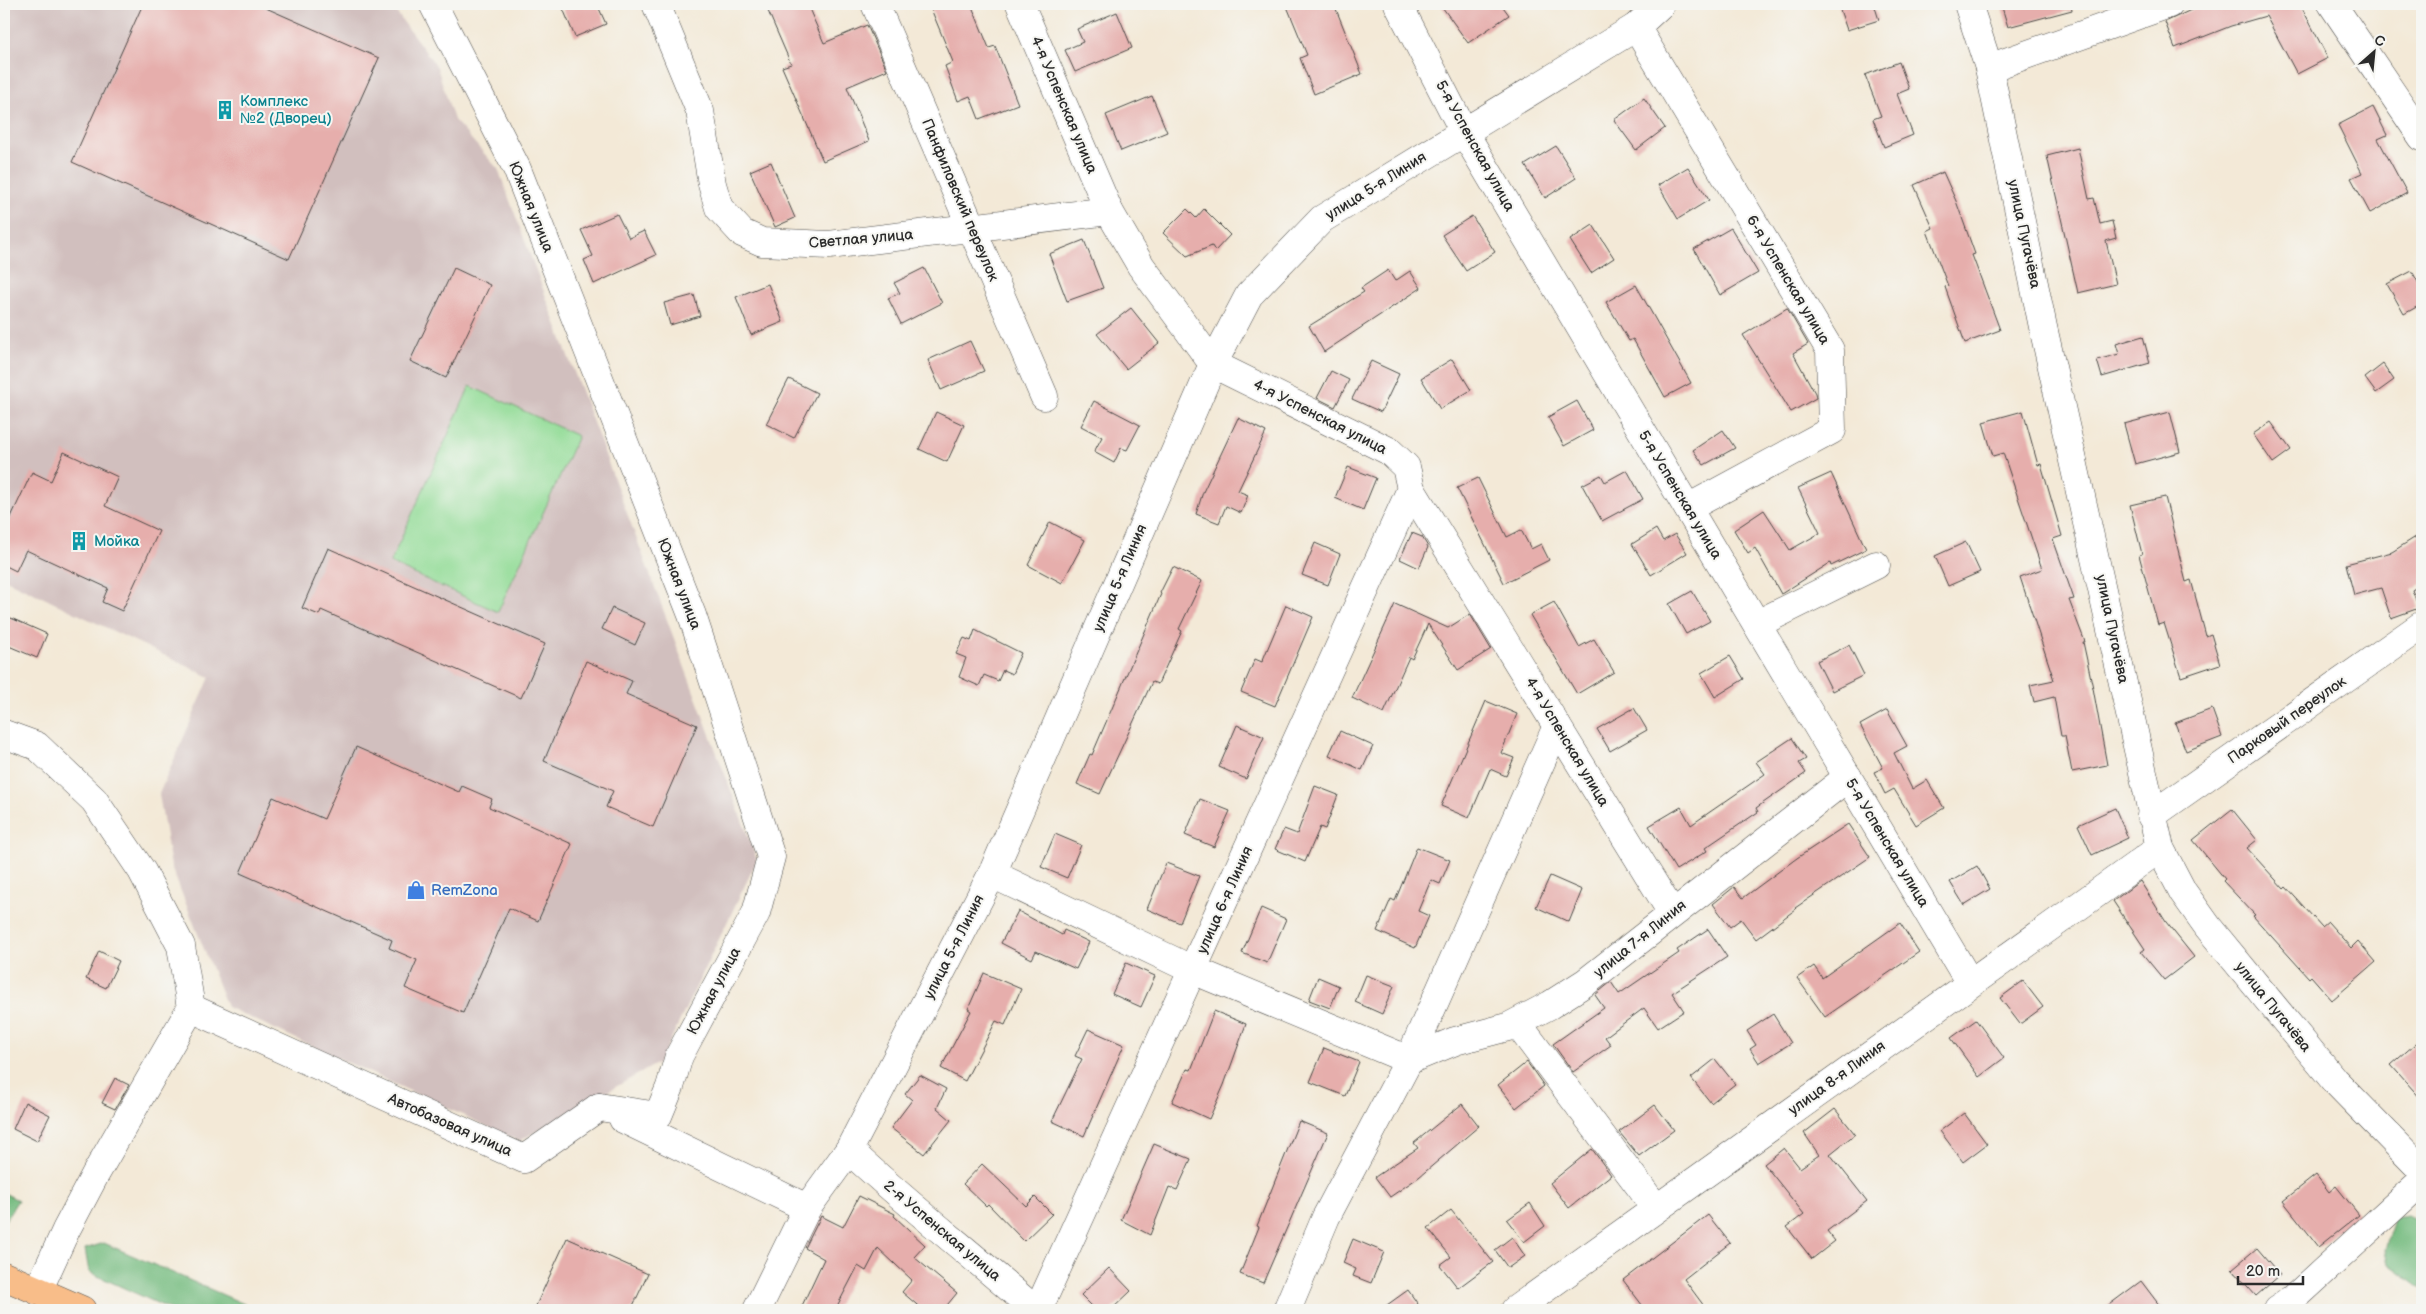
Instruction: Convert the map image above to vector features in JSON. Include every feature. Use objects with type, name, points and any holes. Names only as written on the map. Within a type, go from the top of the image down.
[{"type":"main road","points":[[4,1276],[82,1310]]},
{"type":"street","name":"Южная улица","points":[[433,4],[525,188],[692,616],[771,857],[756,912],[679,1056],[670,1087],[658,1116],[599,1107]]},
{"type":"street","name":"Светлая улица","points":[[656,4],[700,112],[712,184],[719,208],[742,233],[762,242],[829,245],[1109,211]]},
{"type":"street","name":"Панфиловский переулок","points":[[875,4],[1044,396]]},
{"type":"street","name":"4-я Успенская улица","points":[[1020,4],[1109,211],[1141,266],[1213,364],[1389,451],[1406,467],[1411,489],[1672,913]]},
{"type":"street","name":"5-я Успенская улица","points":[[1398,4],[1464,132],[1970,983]]},
{"type":"street","name":"улица 5-я Линия","points":[[757,1310],[807,1208],[849,1150],[992,874],[1213,364],[1249,295],[1322,219],[1636,27],[1661,4]]},
{"type":"street","name":"улица Пугачёва","points":[[1968,4],[1989,68],[2043,327],[2112,626],[2151,816],[2160,848],[2183,892],[2208,927],[2334,1080],[2422,1170]]},
{"type":"street","points":[[1989,68],[2169,4]]},
{"type":"street","points":[[2332,4],[2422,137]]},
{"type":"street","name":"6-я Успенская улица","points":[[1636,27],[1830,350],[1832,430],[1688,508]]},
{"type":"street","name":"улица 6-я Линия","points":[[1037,1310],[1411,489]]},
{"type":"street","points":[[1757,624],[1876,565]]},
{"type":"street","name":"Парковый переулок","points":[[2151,816],[2422,625]]},
{"type":"street","points":[[1287,1310],[1326,1218],[1410,1060],[1557,726]]},
{"type":"street","points":[[4,734],[37,746],[94,800],[142,871],[181,946],[191,1008],[94,1175],[38,1291]]},
{"type":"street","name":"улица 7-я Линия","points":[[1410,1060],[1455,1042],[1508,1028],[1550,1005],[1586,982],[1848,777]]},
{"type":"street","name":"улица 8-я Линия","points":[[1515,1310],[2160,848]]},
{"type":"street","points":[[992,874],[1192,970],[1410,1060]]},
{"type":"street","name":"Автобазовая улица","points":[[191,1008],[524,1159],[599,1107]]},
{"type":"street","points":[[1517,1023],[1656,1208]]},
{"type":"street","points":[[599,1107],[807,1208]]},
{"type":"street","name":"2-я Успенская улица","points":[[849,1150],[878,1177],[1037,1310]]},
{"type":"street","points":[[2277,1310],[2292,1300],[2422,1181]]},
{"type":"shaded area","points":[[4,4],[390,4],[437,67],[454,120],[498,169],[757,860],[660,1062],[519,1141],[227,1007],[171,866],[159,794],[210,677],[4,579]]},
{"type":"green space","points":[[470,386],[578,436],[498,612],[390,563]]},
{"type":"green space","points":[[4,1193],[18,1200],[4,1222]]},
{"type":"green space","points":[[2408,1216],[2422,1223],[2422,1288],[2389,1264],[2386,1250],[2394,1218]]},
{"type":"green space","points":[[104,1243],[258,1310],[172,1310],[89,1272],[85,1249]]},
{"type":"building","name":"Комплекс №2 (Дворец)","points":[[143,4],[257,4],[379,58],[289,259],[72,162]]},
{"type":"building","points":[[561,4],[597,4],[606,24],[575,37]]},
{"type":"building","points":[[765,4],[807,4],[824,43],[867,25],[887,70],[847,87],[869,141],[823,161],[782,67],[791,64]]},
{"type":"building","points":[[929,4],[971,4],[989,48],[995,46],[1018,104],[979,119],[970,96],[958,101],[945,66],[953,62]]},
{"type":"building","points":[[1286,4],[1334,4],[1362,74],[1314,94],[1300,58],[1307,55]]},
{"type":"building","points":[[1440,4],[1501,4],[1509,15],[1468,43]]},
{"type":"building","points":[[1838,4],[1874,4],[1879,20],[1847,30]]},
{"type":"building","points":[[2001,4],[2071,4],[2072,10],[2008,27]]},
{"type":"building","points":[[2204,4],[2300,4],[2328,58],[2297,74],[2266,16],[2231,26],[2175,48],[2165,22]]},
{"type":"building","points":[[1117,12],[1132,48],[1075,72],[1065,50],[1083,42],[1077,29]]},
{"type":"building","points":[[1899,62],[1909,89],[1897,94],[1913,135],[1884,147],[1873,119],[1881,116],[1865,75]]},
{"type":"building","points":[[1152,96],[1167,132],[1121,151],[1106,115]]},
{"type":"building","points":[[1644,98],[1665,128],[1636,150],[1614,120]]},
{"type":"building","points":[[2373,107],[2387,135],[2378,139],[2407,193],[2370,213],[2351,178],[2362,173],[2338,125]]},
{"type":"building","points":[[1556,146],[1576,178],[1545,198],[1525,165]]},
{"type":"building","points":[[2078,148],[2089,199],[2094,198],[2100,224],[2112,221],[2116,238],[2106,241],[2116,284],[2078,293],[2047,156]]},
{"type":"building","points":[[771,162],[795,218],[775,227],[750,171]]},
{"type":"building","points":[[1688,167],[1709,200],[1678,219],[1658,185]]},
{"type":"building","points":[[1943,172],[1956,201],[1975,254],[1972,255],[2000,330],[1965,343],[1945,287],[1948,286],[1927,231],[1933,228],[1914,185]]},
{"type":"building","points":[[1187,209],[1196,218],[1204,209],[1230,235],[1215,251],[1212,246],[1187,256],[1163,233]]},
{"type":"building","points":[[617,214],[629,238],[644,231],[656,255],[594,284],[584,260],[593,256],[581,230]]},
{"type":"building","points":[[1472,216],[1495,252],[1466,271],[1442,235]]},
{"type":"building","points":[[1593,225],[1614,258],[1591,273],[1570,240]]},
{"type":"building","points":[[1731,228],[1758,273],[1720,295],[1694,249]]},
{"type":"building","points":[[1084,240],[1103,288],[1067,301],[1049,254]]},
{"type":"building","points":[[454,268],[490,285],[446,378],[410,361]]},
{"type":"building","points":[[924,268],[942,303],[901,324],[888,298],[900,293],[894,283]]},
{"type":"building","points":[[1388,270],[1395,281],[1410,271],[1421,288],[1324,352],[1309,326],[1364,292],[1361,288]]},
{"type":"building","points":[[2412,271],[2422,290],[2422,304],[2404,314],[2387,284]]},
{"type":"building","points":[[768,284],[783,322],[751,335],[736,297]]},
{"type":"building","points":[[1636,285],[1691,383],[1665,397],[1633,339],[1629,341],[1606,302]]},
{"type":"building","points":[[694,295],[700,316],[670,325],[664,303]]},
{"type":"building","points":[[1131,308],[1159,343],[1126,369],[1097,334]]},
{"type":"building","points":[[1787,308],[1808,344],[1793,353],[1816,398],[1791,412],[1743,335]]},
{"type":"building","points":[[2143,336],[2150,363],[2102,377],[2097,360],[2119,354],[2116,344]]},
{"type":"building","points":[[970,341],[984,371],[941,390],[928,360]]},
{"type":"building","points":[[1452,359],[1471,390],[1440,409],[1421,378]]},
{"type":"building","points":[[1371,361],[1399,374],[1381,412],[1352,399]]},
{"type":"building","points":[[2383,364],[2394,380],[2376,393],[2365,378]]},
{"type":"building","points":[[1331,371],[1349,380],[1335,407],[1317,398]]},
{"type":"building","points":[[789,379],[817,393],[794,438],[766,424]]},
{"type":"building","points":[[1094,401],[1140,425],[1127,450],[1121,448],[1114,463],[1094,452],[1102,437],[1081,426]]},
{"type":"building","points":[[1577,401],[1593,430],[1564,446],[1548,417]]},
{"type":"building","points":[[2023,411],[2038,465],[2041,464],[2062,536],[2053,539],[2074,599],[2069,600],[2085,642],[2083,642],[2107,765],[2072,772],[2065,736],[2061,736],[2054,697],[2034,702],[2030,685],[2054,680],[2020,577],[2042,569],[2003,453],[1993,456],[1983,422]]},
{"type":"building","points":[[936,412],[964,425],[947,462],[919,449]]},
{"type":"building","points":[[2170,412],[2180,452],[2135,464],[2124,424]]},
{"type":"building","points":[[1238,418],[1266,432],[1238,491],[1248,495],[1241,513],[1226,506],[1219,523],[1196,514],[1203,492]]},
{"type":"building","points":[[2271,422],[2291,450],[2273,463],[2253,434]]},
{"type":"building","points":[[1723,430],[1735,448],[1704,465],[1693,450]]},
{"type":"building","name":"Мойка","points":[[64,452],[118,477],[105,506],[159,531],[122,611],[102,602],[108,588],[26,550],[16,571],[4,565],[4,532],[32,472],[51,481]]},
{"type":"building","points":[[1348,467],[1376,478],[1363,510],[1335,498]]},
{"type":"building","points":[[1627,470],[1643,499],[1602,521],[1582,485],[1601,475],[1605,482]]},
{"type":"building","points":[[1831,473],[1866,549],[1831,566],[1830,563],[1781,594],[1755,548],[1748,553],[1734,530],[1764,510],[1790,550],[1820,533],[1798,488]]},
{"type":"building","points":[[1478,478],[1507,537],[1521,530],[1531,549],[1541,544],[1549,560],[1504,583],[1457,488]]},
{"type":"building","points":[[2165,497],[2186,582],[2191,580],[2206,636],[2211,634],[2220,664],[2181,677],[2164,623],[2158,625],[2139,555],[2142,554],[2130,505]]},
{"type":"building","points":[[1050,522],[1085,540],[1062,583],[1028,565]]},
{"type":"building","points":[[1656,529],[1663,541],[1675,534],[1687,553],[1651,575],[1632,544]]},
{"type":"building","points":[[1412,533],[1422,537],[1428,547],[1419,568],[1400,559]]},
{"type":"building","points":[[2422,533],[2422,584],[2412,590],[2419,608],[2391,618],[2381,588],[2354,595],[2346,564],[2392,552]]},
{"type":"building","points":[[1966,542],[1980,572],[1948,586],[1935,556]]},
{"type":"building","points":[[1315,543],[1340,554],[1328,585],[1302,575]]},
{"type":"building","points":[[328,548],[545,644],[521,698],[321,610],[319,615],[302,608]]},
{"type":"building","points":[[1173,567],[1202,581],[1179,629],[1182,631],[1158,684],[1152,682],[1100,794],[1077,784],[1090,754],[1092,755],[1160,593]]},
{"type":"building","points":[[1692,591],[1710,621],[1686,634],[1669,604]]},
{"type":"building","points":[[1554,602],[1579,647],[1594,639],[1614,672],[1577,694],[1530,615]]},
{"type":"building","points":[[1395,604],[1448,628],[1470,614],[1491,649],[1458,670],[1428,624],[1412,659],[1409,657],[1384,713],[1352,698]]},
{"type":"building","points":[[1286,605],[1313,617],[1275,706],[1241,692],[1255,659],[1262,662]]},
{"type":"building","points":[[612,608],[645,623],[635,645],[602,629]]},
{"type":"building","points":[[4,615],[47,634],[37,658],[4,644]]},
{"type":"building","points":[[975,630],[1021,653],[1012,674],[1003,670],[998,681],[984,675],[979,686],[959,677],[966,658],[956,654],[964,638],[971,641]]},
{"type":"building","points":[[1849,645],[1864,675],[1832,691],[1817,661]]},
{"type":"building","points":[[1730,656],[1744,679],[1715,697],[1701,673]]},
{"type":"building","points":[[586,661],[632,681],[626,694],[697,725],[653,827],[606,807],[613,791],[544,761]]},
{"type":"building","points":[[1486,701],[1517,714],[1501,753],[1514,758],[1506,776],[1490,769],[1469,818],[1441,806]]},
{"type":"building","points":[[1634,708],[1647,730],[1610,751],[1597,729]]},
{"type":"building","points":[[2212,709],[2222,737],[2186,751],[2175,723]]},
{"type":"building","points":[[1887,710],[1907,746],[1894,753],[1912,789],[1927,780],[1944,808],[1916,825],[1894,789],[1885,794],[1874,772],[1883,768],[1860,725]]},
{"type":"building","points":[[1237,725],[1264,737],[1246,779],[1219,767]]},
{"type":"building","points":[[1340,731],[1373,746],[1362,770],[1329,755]]},
{"type":"building","points":[[1792,738],[1806,759],[1799,763],[1806,773],[1756,808],[1758,812],[1705,848],[1707,851],[1676,870],[1649,826],[1681,807],[1691,825],[1765,774],[1756,762]]},
{"type":"building","name":"RemZona","points":[[356,747],[459,792],[462,786],[492,799],[489,807],[572,844],[538,921],[509,908],[463,1013],[405,988],[417,960],[389,948],[392,940],[240,873],[273,797],[324,819]]},
{"type":"building","points":[[1315,786],[1338,795],[1325,829],[1320,827],[1305,862],[1275,849],[1284,829],[1297,834]]},
{"type":"building","points":[[1200,799],[1230,811],[1214,847],[1185,835]]},
{"type":"building","points":[[2115,808],[2128,838],[2092,855],[2078,825]]},
{"type":"building","points":[[2232,809],[2257,840],[2247,848],[2284,889],[2286,887],[2322,927],[2328,922],[2351,948],[2358,941],[2376,962],[2332,1000],[2311,976],[2309,978],[2253,916],[2255,915],[2223,881],[2225,879],[2193,840]]},
{"type":"building","points":[[1848,824],[1870,857],[1795,908],[1756,939],[1741,919],[1730,927],[1713,904],[1734,887],[1743,898],[1797,858]]},
{"type":"building","points":[[1055,834],[1081,845],[1067,878],[1041,867]]},
{"type":"building","points":[[1417,847],[1450,860],[1440,884],[1431,880],[1418,911],[1429,916],[1415,948],[1377,931],[1391,899],[1395,901]]},
{"type":"building","points":[[1166,863],[1199,876],[1180,923],[1147,909]]},
{"type":"building","points":[[1977,866],[1990,889],[1964,905],[1950,882]]},
{"type":"building","points":[[1550,876],[1582,890],[1569,922],[1536,907]]},
{"type":"building","points":[[2140,881],[2166,922],[2194,957],[2164,980],[2141,952],[2145,949],[2113,901]]},
{"type":"building","points":[[1261,908],[1286,919],[1267,963],[1242,953]]},
{"type":"building","points":[[1018,911],[1062,935],[1064,930],[1089,942],[1076,969],[1036,951],[1032,959],[1001,943]]},
{"type":"building","points":[[1900,923],[1919,952],[1825,1017],[1797,978],[1814,966],[1822,978]]},
{"type":"building","points":[[1708,929],[1727,957],[1672,993],[1684,1011],[1658,1028],[1644,1008],[1605,1037],[1611,1045],[1573,1072],[1553,1044],[1604,1008],[1595,995],[1611,982],[1619,994],[1679,953],[1677,950]]},
{"type":"building","points":[[99,951],[119,961],[106,988],[86,979]]},
{"type":"building","points":[[1126,963],[1155,976],[1141,1007],[1112,994]]},
{"type":"building","points":[[984,973],[1021,989],[1005,1025],[996,1021],[965,1081],[941,1068],[971,1011],[968,1009]]},
{"type":"building","points":[[1366,975],[1394,986],[1382,1014],[1355,1002]]},
{"type":"building","points":[[1318,977],[1339,986],[1330,1008],[1309,1000]]},
{"type":"building","points":[[2023,981],[2043,1007],[2020,1024],[2000,998]]},
{"type":"building","points":[[1214,1011],[1246,1024],[1224,1085],[1209,1119],[1172,1102],[1187,1069],[1191,1070]]},
{"type":"building","points":[[1773,1014],[1791,1043],[1759,1063],[1750,1049],[1756,1045],[1747,1031]]},
{"type":"building","points":[[1976,1020],[2004,1058],[1979,1077],[1951,1038]]},
{"type":"building","points":[[1088,1029],[1124,1045],[1084,1136],[1052,1121],[1082,1059],[1075,1056]]},
{"type":"building","points":[[2422,1038],[2422,1100],[2391,1065]]},
{"type":"building","points":[[1324,1048],[1359,1062],[1345,1096],[1310,1082]]},
{"type":"building","points":[[1715,1059],[1735,1084],[1711,1103],[1691,1078]]},
{"type":"building","points":[[1527,1062],[1544,1086],[1516,1108],[1498,1085]]},
{"type":"building","points":[[920,1075],[946,1089],[937,1108],[951,1120],[924,1154],[891,1128],[912,1100],[905,1094]]},
{"type":"building","points":[[115,1078],[129,1085],[115,1109],[102,1103]]},
{"type":"building","points":[[25,1102],[50,1115],[37,1141],[13,1129]]},
{"type":"building","points":[[1462,1104],[1479,1126],[1419,1177],[1390,1197],[1375,1177],[1418,1148],[1414,1143]]},
{"type":"building","points":[[1655,1105],[1674,1130],[1639,1156],[1619,1132]]},
{"type":"building","points":[[1835,1109],[1855,1134],[1830,1154],[1867,1201],[1827,1231],[1835,1241],[1812,1259],[1787,1227],[1804,1214],[1764,1164],[1784,1148],[1800,1168],[1819,1155],[1804,1133]]},
{"type":"building","points":[[1964,1113],[1987,1144],[1963,1162],[1940,1131]]},
{"type":"building","points":[[1299,1121],[1328,1133],[1263,1283],[1240,1274]]},
{"type":"building","points":[[1154,1144],[1191,1159],[1177,1190],[1169,1187],[1150,1235],[1121,1220]]},
{"type":"building","points":[[1592,1149],[1611,1175],[1569,1208],[1550,1183]]},
{"type":"building","points":[[982,1164],[1026,1206],[1035,1197],[1052,1214],[1024,1241],[988,1204],[986,1206],[963,1184]]},
{"type":"building","points":[[2316,1175],[2329,1192],[2336,1186],[2359,1215],[2319,1247],[2283,1201]]},
{"type":"building","points":[[859,1196],[895,1214],[894,1216],[925,1245],[914,1257],[957,1293],[943,1310],[923,1310],[902,1292],[912,1280],[878,1248],[866,1271],[858,1266],[835,1310],[800,1310],[824,1259],[805,1248],[821,1216],[843,1227]]},
{"type":"building","points":[[1530,1203],[1545,1226],[1524,1242],[1507,1220]]},
{"type":"building","points":[[1451,1210],[1493,1262],[1458,1288],[1440,1265],[1451,1257],[1428,1228]]},
{"type":"building","points":[[1708,1215],[1730,1243],[1684,1279],[1707,1310],[1646,1310],[1623,1280]]},
{"type":"building","points":[[1512,1237],[1525,1256],[1508,1268],[1495,1250]]},
{"type":"building","points":[[567,1238],[648,1274],[631,1310],[534,1310]]},
{"type":"building","points":[[1353,1239],[1384,1252],[1371,1283],[1353,1276],[1356,1269],[1343,1263]]},
{"type":"building","points":[[2257,1248],[2280,1275],[2256,1296],[2232,1269]]},
{"type":"building","points":[[1109,1268],[1131,1291],[1111,1310],[1096,1310],[1081,1295]]},
{"type":"building","points":[[2141,1281],[2163,1310],[2102,1310]]},
{"type":"building","points":[[1408,1290],[1422,1310],[1380,1310]]},
{"type":"place","name":"Комплекс №2 (Дворец)","points":[[225,110]]},
{"type":"place","name":"Мойка","points":[[79,541]]},
{"type":"place","name":"RemZona","points":[[416,890]]}]
